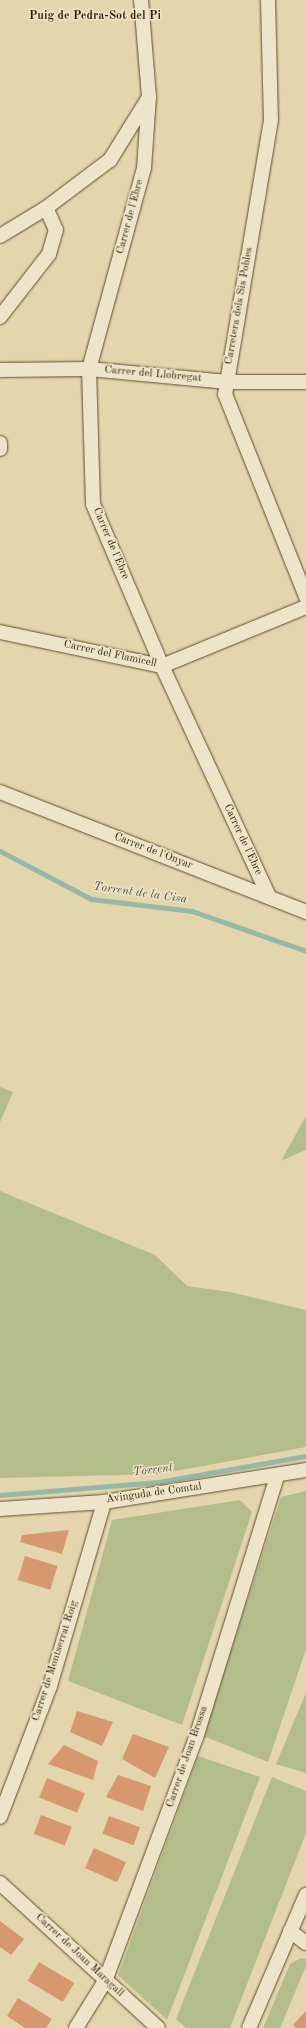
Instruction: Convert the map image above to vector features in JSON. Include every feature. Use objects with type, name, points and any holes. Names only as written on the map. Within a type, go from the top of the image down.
[{"type":"street","name":"Carrer de l'Ebre","points":[[141,0],[149,97],[144,168],[89,369],[93,504],[162,666],[269,897]]},
{"type":"street","name":"Carretera dels Sis Pobles","points":[[268,0],[271,120],[225,394],[306,597]]},
{"type":"street","points":[[1,234],[46,208],[110,160],[149,97]]},
{"type":"street","points":[[0,317],[49,254],[56,230],[46,208]]},
{"type":"street","name":"Carrer del Llobregat","points":[[0,370],[89,369],[227,382],[306,382]]},
{"type":"street","points":[[0,443],[0,449]]},
{"type":"street","name":"Carrer del Flamicell","points":[[0,632],[162,666],[306,608]]},
{"type":"street","name":"Carrer de l'Onyar","points":[[0,792],[306,912]]},
{"type":"street","name":"Avinguda de Comtal","points":[[0,1509],[104,1502],[277,1476],[306,1470]]},
{"type":"street","name":"Carrer de Joan Brossa","points":[[76,2028],[106,1981],[196,1738],[277,1476]]},
{"type":"street","name":"Carrer de Montserrat Roig","points":[[0,1817],[50,1686],[104,1502]]},
{"type":"street","name":"Carrer de Joan Maragall","points":[[0,1882],[158,2028]]},
{"type":"street","points":[[249,2028],[306,1894]]},
{"type":"street","points":[[290,1931],[306,1943]]},
{"type":"green space","points":[[0,1087],[13,1092],[0,1122]]},
{"type":"green space","points":[[306,1116],[306,1150],[281,1161]]},
{"type":"green space","points":[[0,1191],[155,1255],[187,1286],[230,1292],[306,1310],[306,1447],[159,1474],[0,1478]]},
{"type":"green space","points":[[306,1491],[306,1649],[268,1762],[203,1736],[281,1497]]},
{"type":"green space","points":[[240,1500],[252,1512],[182,1725],[68,1681],[112,1520]]},
{"type":"green space","points":[[306,1693],[306,1773],[276,1764]]},
{"type":"green space","points":[[198,1756],[260,1777],[167,2020],[118,1975]]},
{"type":"green space","points":[[272,1777],[306,1791],[306,1833],[230,2028],[186,2028],[176,2019]]},
{"type":"green space","points":[[301,1958],[306,1959],[306,1966],[280,2028],[263,2028],[290,1964]]},
{"type":"building","points":[[69,1530],[62,1554],[20,1542],[22,1535]]},
{"type":"building","points":[[25,1556],[58,1566],[50,1590],[18,1580]]},
{"type":"building","points":[[77,1711],[113,1722],[102,1746],[70,1732]]},
{"type":"building","points":[[133,1734],[169,1747],[155,1778],[122,1759]]},
{"type":"building","points":[[64,1745],[98,1761],[93,1780],[48,1764]]},
{"type":"building","points":[[118,1775],[151,1786],[143,1811],[106,1797]]},
{"type":"building","points":[[47,1778],[85,1793],[77,1813],[39,1797]]},
{"type":"building","points":[[41,1815],[72,1827],[65,1845],[34,1834]]},
{"type":"building","points":[[109,1816],[140,1827],[134,1845],[103,1834]]},
{"type":"building","points":[[94,1848],[126,1862],[117,1882],[85,1868]]},
{"type":"building","points":[[0,1921],[24,1939],[11,1955],[0,1947]]},
{"type":"building","points":[[39,1962],[74,1983],[63,2002],[28,1981]]},
{"type":"building","points":[[18,1998],[52,2019],[46,2028],[25,2028],[7,2016]]},
{"type":"building","points":[[306,2011],[306,2028],[296,2028],[293,2025]]},
{"type":"waterway","name":"Torrent de la Cisa","points":[[0,851],[91,899],[192,911],[306,951]]},
{"type":"waterway","name":"Torrent","points":[[0,1495],[158,1482],[306,1456]]},
{"type":"district","name":"Puig de Pedra-Sot del Pi","points":[[95,17]]}]
